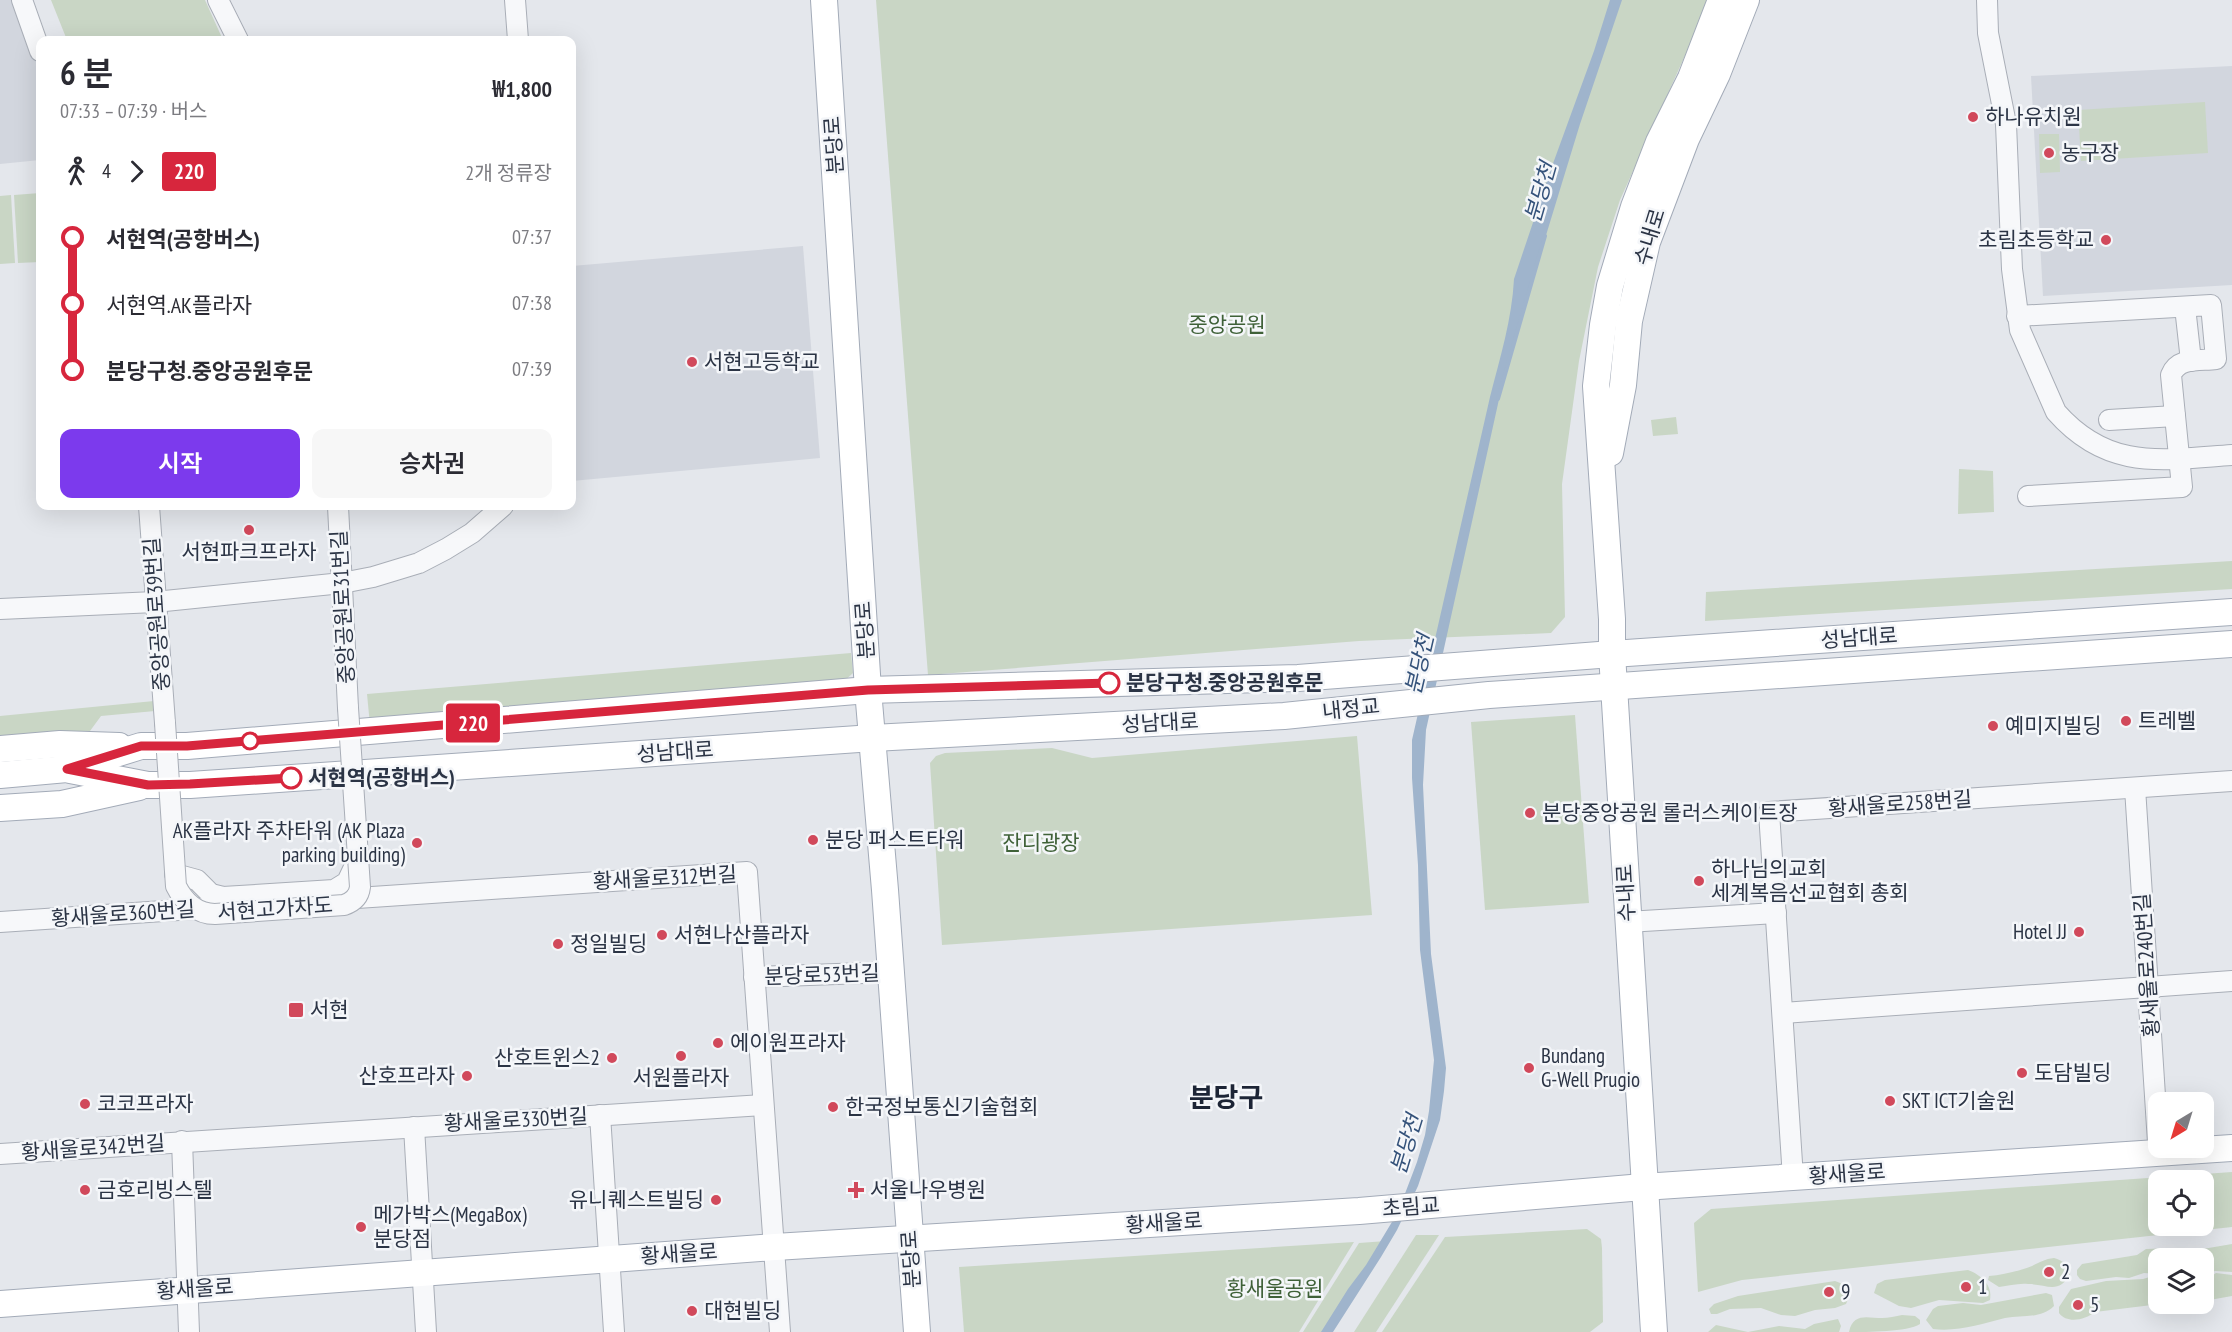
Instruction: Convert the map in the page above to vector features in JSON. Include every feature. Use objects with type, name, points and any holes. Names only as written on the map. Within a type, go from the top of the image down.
[{"type":"main road","name":"분당로","points":[[824,0],[868,690],[917,1332]]},
{"type":"main road","name":"수내로","points":[[1654,1332],[1643,1187],[1612,654],[1612,619],[1596,386],[1610,286],[1634,207],[1659,142],[1694,69],[1721,0]]},
{"type":"main road","name":"수내로","points":[[1604,489],[1623,385],[1629,321],[1647,242],[1682,148],[1717,74],[1746,0]]},
{"type":"main road","name":"성남대로","points":[[0,775],[67,769],[141,746],[187,746],[868,690],[1298,678],[1612,654],[2232,612]]},
{"type":"main road","name":"성남대로","points":[[1489,695],[2232,644]]},
{"type":"main road","name":"내정교","points":[[1284,716],[1489,695]]},
{"type":"main road","name":"성남대로","points":[[67,769],[148,785],[190,784],[873,738],[1284,716]]},
{"type":"main road","points":[[0,749],[60,744],[141,746]]},
{"type":"main road","points":[[0,808],[62,804],[148,785]]},
{"type":"main road","name":"황새울로","points":[[1462,1203],[2148,1148]]},
{"type":"main road","name":"황새울로","points":[[2214,1148],[2232,1148]]},
{"type":"main road","name":"초림교","points":[[1359,1211],[1462,1203]]},
{"type":"main road","name":"황새울로","points":[[0,1304],[775,1247],[1359,1211]]},
{"type":"street","points":[[22,0],[36,40]]},
{"type":"street","points":[[218,0],[236,36]]},
{"type":"street","points":[[515,0],[518,36]]},
{"type":"street","points":[[1987,0],[1988,33],[2006,124],[2012,269],[2017,316],[2020,330],[2056,412],[2065,423],[2086,439],[2113,453],[2152,459],[2232,455]]},
{"type":"street","points":[[2017,316],[2211,305],[2224,359],[2180,362],[2171,375],[2182,487],[2028,496]]},
{"type":"street","points":[[2185,308],[2191,361]]},
{"type":"street","points":[[2109,420],[2175,416]]},
{"type":"street","name":"중앙공원로39번길","points":[[149,510],[165,723]]},
{"type":"street","name":"중앙공원로31번길","points":[[338,510],[348,708]]},
{"type":"street","points":[[0,609],[155,602],[342,583],[373,577],[419,563],[472,533],[498,510]]},
{"type":"street","name":"서현고가차도","points":[[165,723],[174,874],[181,896],[195,909],[209,914],[320,906],[350,903],[358,895],[360,886],[348,708]]},
{"type":"street","name":"황새울로258번길","points":[[1793,1178],[1769,812],[2232,781]]},
{"type":"street","name":"황새울로240번길","points":[[2135,788],[2156,1092]]},
{"type":"street","name":"황새울로312번길","points":[[281,904],[747,872],[780,1332]]},
{"type":"street","name":"황새울로360번길","points":[[0,922],[281,904]]},
{"type":"street","points":[[1628,922],[1776,913]]},
{"type":"street","name":"분당로53번길","points":[[754,977],[891,972]]},
{"type":"street","points":[[1782,1013],[2232,981]]},
{"type":"street","name":"황새울로330번길","points":[[426,1332],[414,1127],[764,1105]]},
{"type":"street","points":[[600,1115],[614,1332]]},
{"type":"street","points":[[182,1141],[414,1127]]},
{"type":"street","name":"황새울로342번길","points":[[0,1154],[182,1141],[189,1332]]},
{"type":"shaded area","points":[[0,0],[15,0],[36,48],[36,160],[0,164]]},
{"type":"shaded area","points":[[2232,66],[2232,285],[2043,296],[2031,76]]},
{"type":"shaded area","name":"서현고등학교","points":[[803,246],[820,458],[576,481],[576,266]]},
{"type":"green space","points":[[51,0],[205,0],[221,36],[65,36]]},
{"type":"green space","name":"중앙공원","points":[[876,0],[1710,0],[1620,200],[1598,267],[1579,361],[1562,484],[1565,617],[1551,633],[1359,641],[928,675]]},
{"type":"green space","points":[[2205,102],[2208,153],[2081,161],[2078,110]]},
{"type":"green space","name":"농구장","points":[[2039,134],[2059,134],[2060,172],[2040,173]]},
{"type":"green space","points":[[36,193],[36,262],[18,263],[14,195]]},
{"type":"green space","points":[[11,195],[15,263],[0,264],[0,196]]},
{"type":"green space","points":[[1676,417],[1678,434],[1653,436],[1651,420]]},
{"type":"green space","points":[[1959,469],[1993,471],[1994,512],[1958,514]]},
{"type":"green space","points":[[2232,561],[2232,589],[1705,621],[1706,592]]},
{"type":"green space","points":[[851,653],[853,673],[839,686],[370,725],[367,694]]},
{"type":"green space","points":[[154,701],[155,711],[101,716],[90,731],[0,739],[0,716]]},
{"type":"green space","name":"분당중앙공원 롤러스케이트장","points":[[1575,715],[1589,903],[1485,910],[1471,722]]},
{"type":"green space","name":"잔디광장","points":[[1357,736],[1372,915],[942,945],[930,763],[936,756],[945,753],[1052,748],[1092,758]]},
{"type":"green space","points":[[2232,1172],[2232,1227],[2214,1229],[2214,1173]]},
{"type":"green space","points":[[2148,1178],[2149,1236],[1742,1280],[1698,1292],[1694,1223],[1711,1209]]},
{"type":"green space","points":[[1587,1229],[1601,1239],[1602,1248],[1603,1322],[1590,1332],[1382,1332],[1445,1237]]},
{"type":"green space","points":[[1416,1235],[1439,1235],[1376,1332],[1354,1332]]},
{"type":"green space","points":[[1386,1241],[1328,1332],[1303,1332],[1359,1243]]},
{"type":"green space","name":"황새울공원","points":[[1354,1242],[1299,1332],[964,1332],[959,1267]]},
{"type":"green space","points":[[2232,1244],[2232,1272],[2214,1271],[2214,1248],[2209,1248]]},
{"type":"green space","points":[[2148,1249],[2148,1273],[2129,1278],[2116,1277],[2086,1281],[2077,1275],[2077,1270],[2082,1264],[2137,1255]]},
{"type":"green space","points":[[2054,1258],[2065,1263],[2070,1274],[2057,1286],[2017,1284],[1999,1287],[1988,1280],[1989,1276],[2016,1271]]},
{"type":"green space","points":[[1968,1270],[1988,1285],[1990,1300],[1983,1303],[1939,1300],[1911,1308],[1899,1306],[1874,1293],[1877,1284],[1885,1280]]},
{"type":"green space","points":[[2214,1274],[2232,1275],[2232,1296],[2214,1299]]},
{"type":"green space","points":[[2148,1278],[2148,1305],[2095,1312],[2076,1320],[2067,1319],[2059,1313],[2059,1307],[2071,1289],[2106,1281]]},
{"type":"green space","points":[[1835,1281],[1846,1287],[1849,1296],[1846,1304],[1835,1308],[1815,1310],[1795,1316],[1781,1315],[1761,1308],[1730,1309],[1717,1314],[1711,1314],[1709,1309],[1714,1304],[1738,1296]]},
{"type":"green space","points":[[2046,1293],[2052,1295],[2054,1306],[2037,1315],[2005,1318],[1951,1329],[1933,1329],[1926,1320],[1933,1309],[1938,1306],[1963,1303],[1981,1305]]},
{"type":"green space","points":[[1915,1316],[1920,1320],[1920,1324],[1897,1330],[1849,1332],[1854,1321],[1858,1319]]},
{"type":"green space","points":[[1838,1319],[1841,1326],[1839,1332],[1748,1332],[1779,1326],[1805,1329],[1814,1324]]},
{"type":"green space","points":[[1716,1325],[1748,1332],[1708,1332]]},
{"type":"water","points":[[1610,0],[1622,0],[1580,124],[1507,363],[1426,730],[1423,785],[1431,954],[1446,1068],[1440,1120],[1418,1186],[1397,1230],[1333,1332],[1321,1332],[1398,1212],[1425,1135],[1434,1060],[1420,950],[1412,740],[1505,338],[1514,279]]},
{"type":"waterway","name":"분당천","points":[[1498,399],[1545,236]]},
{"type":"bus line","name":"220","points":[[291,778],[148,785],[67,769],[141,746],[187,746],[868,690],[1109,683]]},
{"type":"place","name":"하나유치원","points":[[1973,117]]},
{"type":"place","name":"농구장","points":[[2049,153]]},
{"type":"place","name":"초림초등학교","points":[[2106,240]]},
{"type":"place","name":"서현고등학교","points":[[692,362]]},
{"type":"place","name":"서현파크프라자","points":[[249,530]]},
{"type":"place","name":"분당구청.중앙공원후문","points":[[1109,683]]},
{"type":"place","name":"트레벨","points":[[2126,721]]},
{"type":"place","name":"예미지빌딩","points":[[1993,726]]},
{"type":"place","name":"서현역(공항버스)","points":[[291,778]]},
{"type":"place","name":"분당중앙공원 롤러스케이트장","points":[[1530,813]]},
{"type":"place","name":"분당 퍼스트타워","points":[[813,840]]},
{"type":"place","name":"AK플라자 주차타워 (AK Plaza parking building)","points":[[417,843]]},
{"type":"place","name":"하나님의교회 세계복음선교협회 총회","points":[[1699,881]]},
{"type":"place","name":"Hotel JJ","points":[[2079,932]]},
{"type":"place","name":"서현나산플라자","points":[[662,935]]},
{"type":"place","name":"정일빌딩","points":[[558,944]]},
{"type":"place","name":"서현","points":[[296,1010]]},
{"type":"place","name":"에이원프라자","points":[[718,1043]]},
{"type":"place","name":"서원플라자","points":[[681,1056]]},
{"type":"place","name":"산호트윈스2","points":[[612,1058]]},
{"type":"place","name":"Bundang G-Well Prugio","points":[[1529,1068]]},
{"type":"place","name":"도담빌딩","points":[[2022,1073]]},
{"type":"place","name":"산호프라자","points":[[467,1076]]},
{"type":"place","name":"SKT ICT기술원","points":[[1890,1101]]},
{"type":"place","name":"코코프라자","points":[[85,1104]]},
{"type":"place","name":"한국정보통신기술협회","points":[[833,1107]]},
{"type":"place","name":"금호리빙스텔","points":[[85,1190]]},
{"type":"place","name":"서울나우병원","points":[[856,1190]]},
{"type":"place","name":"유니퀘스트빌딩","points":[[716,1200]]},
{"type":"place","name":"메가박스(MegaBox) 분당점","points":[[361,1227]]},
{"type":"place","name":"2","points":[[2049,1272]]},
{"type":"place","name":"1","points":[[1966,1287]]},
{"type":"place","name":"9","points":[[1829,1292]]},
{"type":"place","name":"5","points":[[2078,1305]]},
{"type":"place","name":"대현빌딩","points":[[692,1311]]},
{"type":"district","name":"분당구","points":[[1226,1098]]}]
